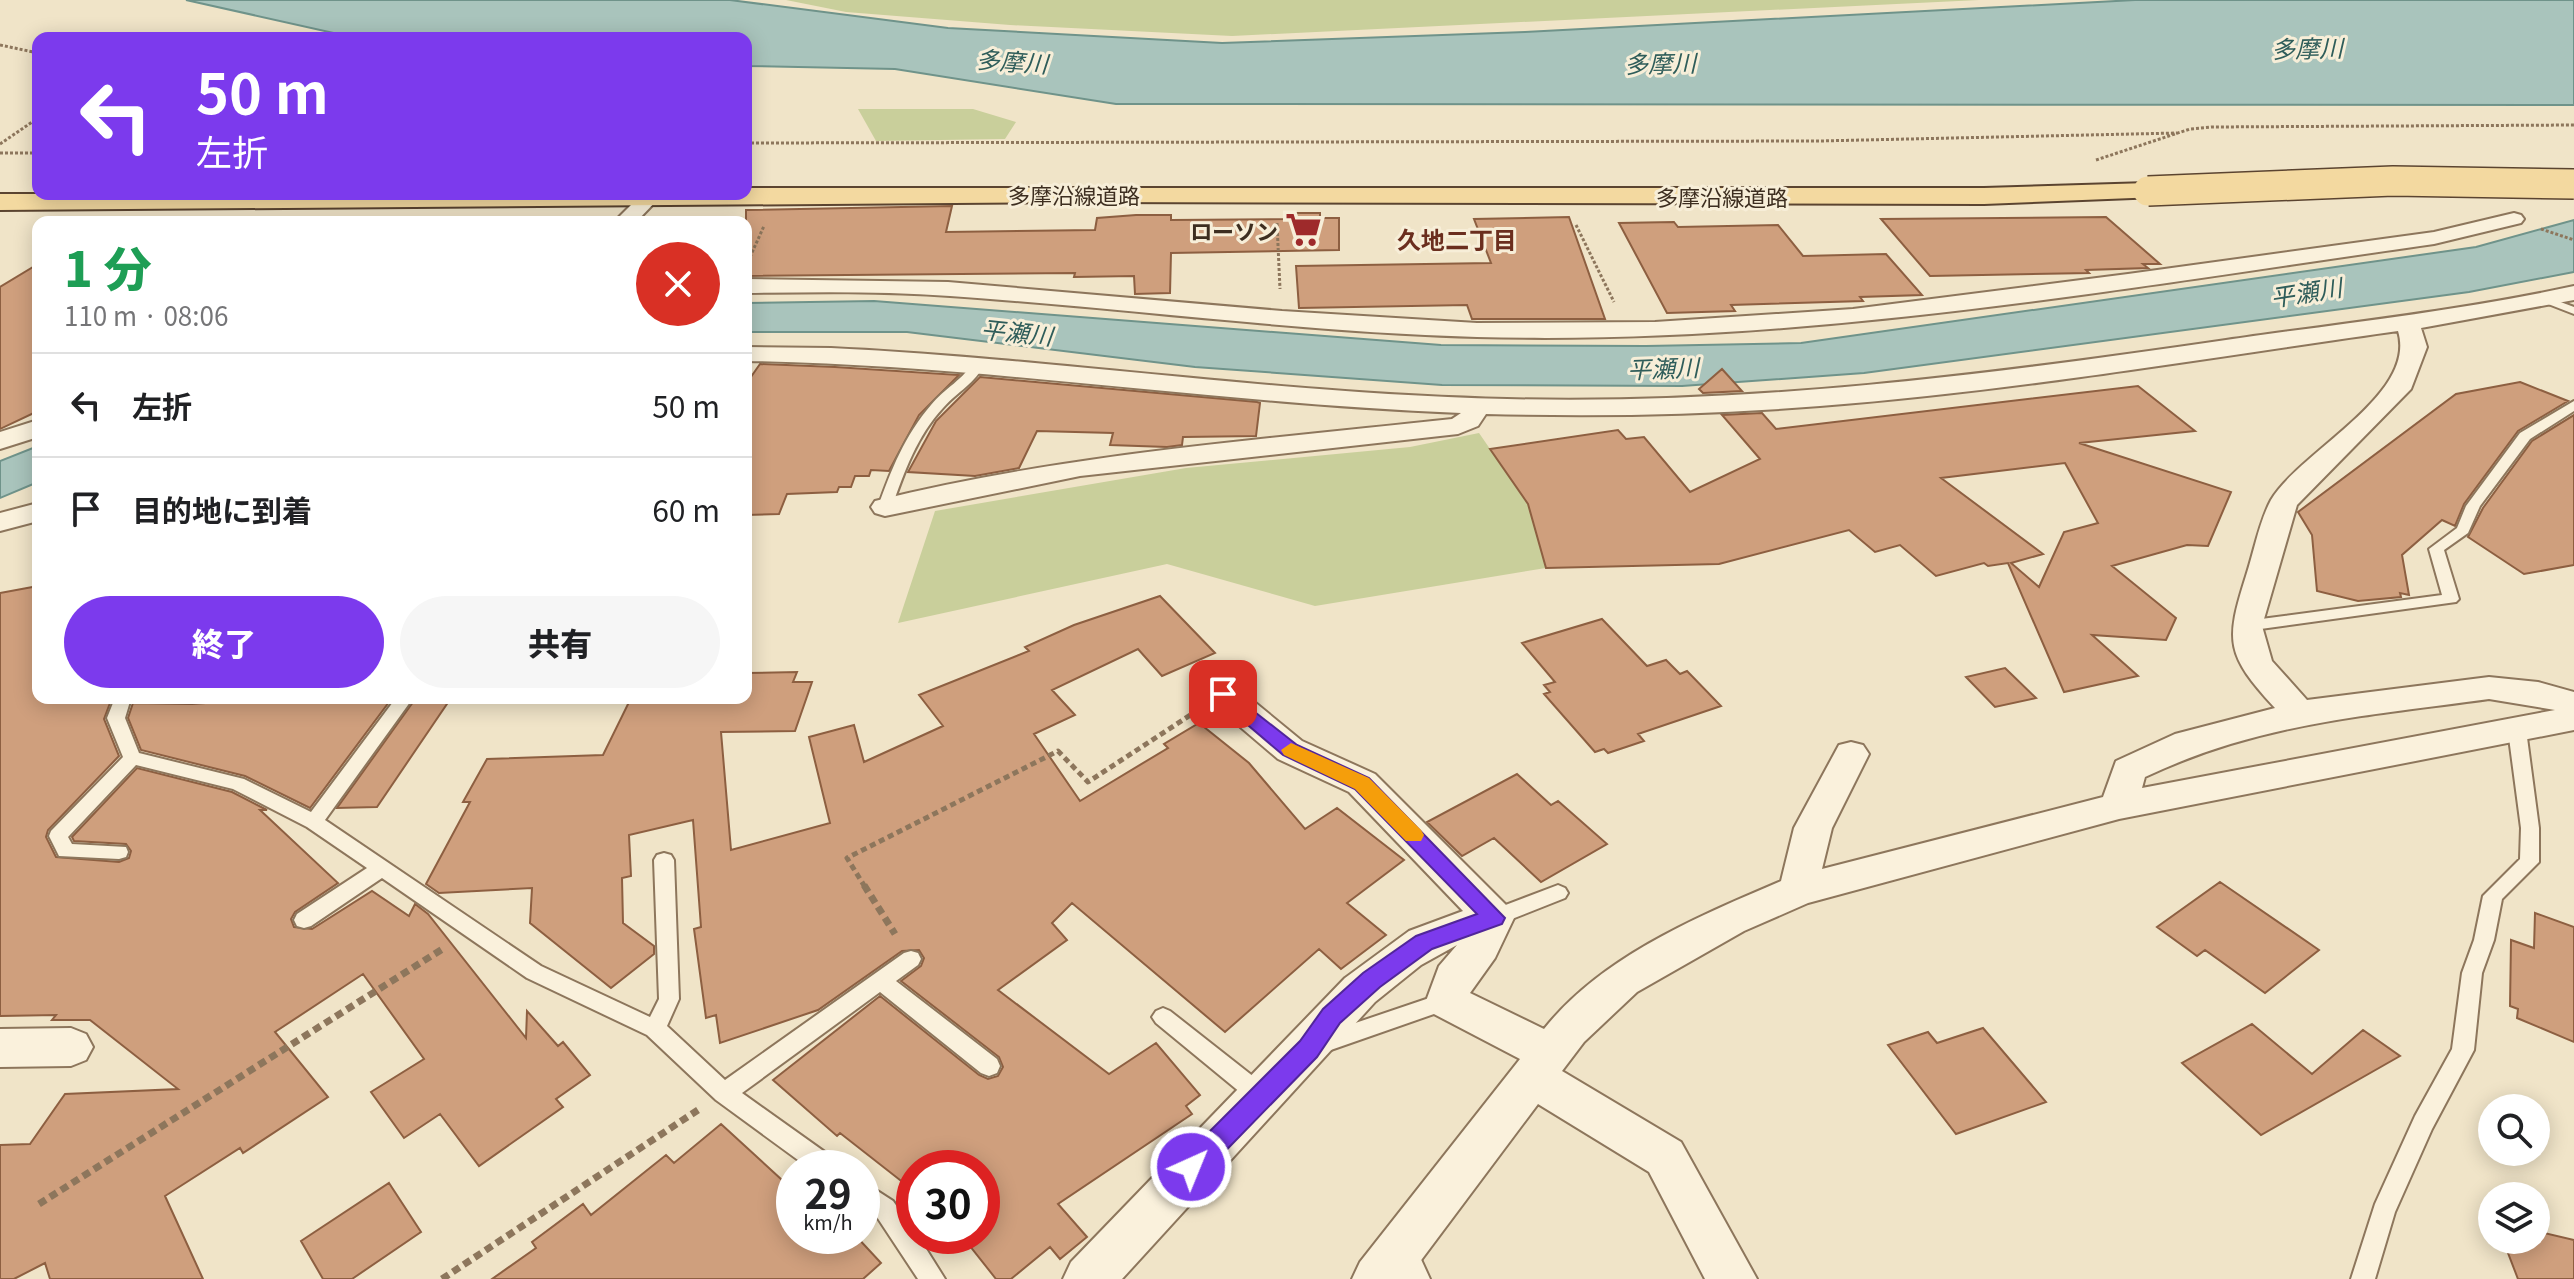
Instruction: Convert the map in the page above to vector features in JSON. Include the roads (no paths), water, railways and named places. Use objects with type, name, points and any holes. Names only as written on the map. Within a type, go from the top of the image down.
[{"type":"main road","name":"多摩沿線道路","points":[[752,196],[1984,196],[2393,181],[2574,184]]},
{"type":"main road","name":"多摩沿線道路","points":[[0,202],[260,200]]},
{"type":"street","points":[[630,216],[647,200]]},
{"type":"street","points":[[752,286],[854,285],[948,289],[1282,318],[1477,330],[1754,325],[1853,316],[2434,238],[2514,219]]},
{"type":"street","points":[[752,354],[859,354],[979,363],[1290,395],[1479,406],[1640,408],[1896,391],[2407,322],[2574,293]]},
{"type":"street","points":[[2299,713],[2257,667],[2246,641],[2246,626],[2284,502],[2402,384],[2415,347],[2407,322]]},
{"type":"street","points":[[885,507],[961,489],[1080,468],[1458,426],[1469,420],[1479,406]]},
{"type":"street","points":[[1,441],[32,430]]},
{"type":"street","points":[[0,522],[32,514]]},
{"type":"street","points":[[2119,806],[2129,770],[2187,743],[2299,713],[2489,688],[2538,693],[2574,704]]},
{"type":"street","points":[[1223,694],[1290,750],[1362,783],[1494,918]]},
{"type":"street","points":[[1377,1279],[1410,1262],[1569,1029],[1622,980],[1730,920],[1798,890],[2119,806],[2574,718]]},
{"type":"street","points":[[1798,890],[1813,828],[1851,754]]},
{"type":"street","points":[[1494,918],[1481,946],[1454,978],[1447,1001],[1542,1065],[1665,1157],[1732,1279]]},
{"type":"street","points":[[1088,1279],[1308,1049],[1332,1016],[1372,980],[1424,942],[1494,918]]},
{"type":"street","points":[[0,1048],[71,1047]]},
{"type":"lane","points":[[2547,300],[2574,311]]},
{"type":"lane","points":[[885,507],[906,447],[939,402],[963,388],[975,374],[979,363]]},
{"type":"lane","points":[[2246,626],[2451,599],[2436,549],[2463,530],[2473,506],[2525,436],[2572,408]]},
{"type":"lane","points":[[121,704],[116,718],[132,758]]},
{"type":"lane","points":[[314,822],[401,704]]},
{"type":"lane","points":[[2363,1279],[2383,1212],[2423,1123],[2463,1050],[2472,973],[2493,896],[2529,862],[2530,828],[2517,730]]},
{"type":"lane","points":[[132,758],[238,784],[314,822],[534,972],[655,1029],[724,1093],[803,1150]]},
{"type":"lane","points":[[119,852],[66,851],[58,836],[132,758]]},
{"type":"lane","points":[[655,1029],[669,999],[664,860]]},
{"type":"lane","points":[[304,920],[381,869]]},
{"type":"lane","points":[[1494,918],[1558,893]]},
{"type":"lane","points":[[724,1093],[911,959]]},
{"type":"lane","points":[[882,982],[989,1066]]},
{"type":"lane","points":[[1308,1049],[1447,1001]]},
{"type":"lane","points":[[1163,1017],[1261,1096]]},
{"type":"lane","points":[[880,1205],[933,1279]]},
{"type":"water","name":"多摩川","points":[[186,0],[730,0],[948,28],[1222,43],[1525,32],[2135,0],[2574,0],[2574,105],[1116,104],[895,69],[752,66],[752,32],[329,32]]},
{"type":"water","name":"平瀬川","points":[[2574,220],[2574,272],[2469,292],[1864,373],[1682,386],[1442,385],[1195,367],[907,332],[752,332],[752,303],[874,301],[1441,345],[1801,343],[2476,247]]},
{"type":"water","points":[[32,448],[32,485],[0,498],[0,461]]},
{"type":"place","name":"ローソン","points":[[1304,230]]},
{"type":"district","name":"久地二丁目","points":[[1457,238]]}]
